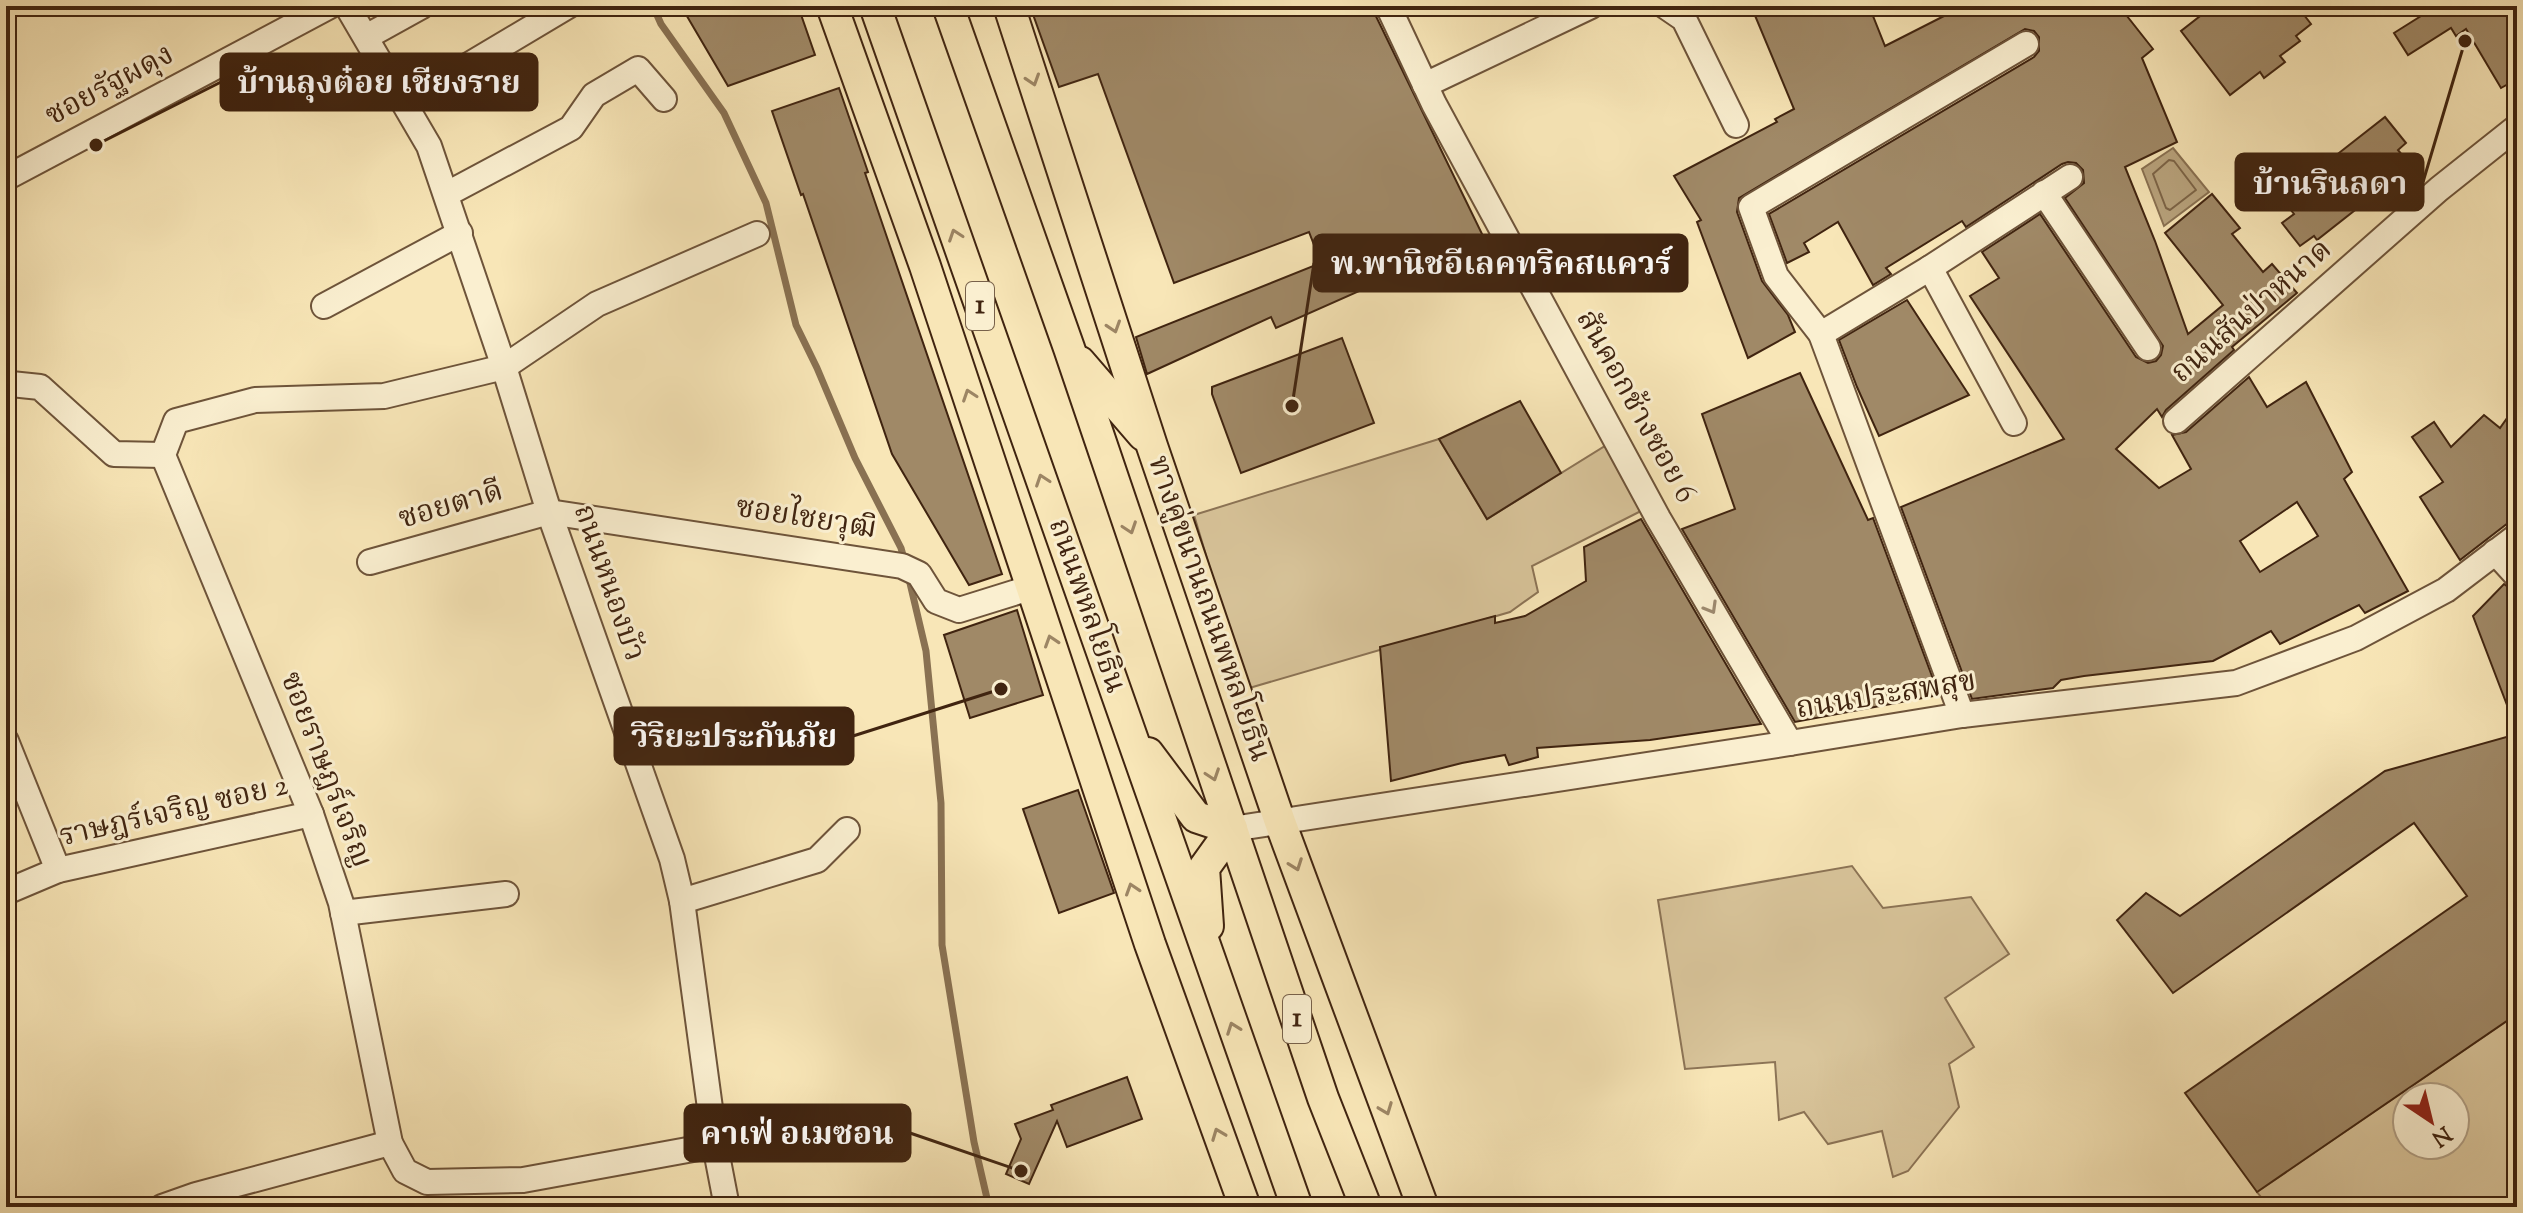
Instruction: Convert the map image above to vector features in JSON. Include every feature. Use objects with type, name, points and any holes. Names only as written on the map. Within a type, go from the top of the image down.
[{"type":"main road","name":"1","points":[[832,6],[925,266],[1150,944],[1245,1207]]},
{"type":"main road","name":"ถนนพหลโยธิน","points":[[875,6],[1297,1207]]},
{"type":"main road","name":"1","points":[[948,6],[1069,348],[1323,1098],[1366,1207]]},
{"type":"main road","name":"ทางคู่ขนานถนนพหลโยธิน","points":[[1009,6],[1152,446],[1280,822],[1423,1207]]},
{"type":"main road","points":[[1069,348],[1152,446]]},
{"type":"main road","points":[[1012,524],[1086,606]]},
{"type":"main road","points":[[1129,729],[1196,817],[1232,829],[1204,868],[1210,966]]},
{"type":"street","name":"ซอยรัฐผดุง","points":[[6,178],[330,6]]},
{"type":"street","name":"ถนนหนองบัว","points":[[347,6],[429,146],[504,367],[549,512],[672,859],[682,901],[715,1145],[727,1207]]},
{"type":"street","points":[[366,37],[422,6]]},
{"type":"street","points":[[405,103],[568,6]]},
{"type":"street","name":"สันคอกช้างซอย 6","points":[[1388,6],[1425,85],[1672,541],[1790,743]]},
{"type":"street","points":[[1425,85],[1591,6]]},
{"type":"street","points":[[1665,6],[1684,19],[1736,125]]},
{"type":"street","points":[[1962,715],[1821,334],[1776,276],[1751,207],[2026,44]]},
{"type":"street","points":[[447,194],[571,128],[594,95],[638,69],[664,99]]},
{"type":"street","name":"ถนนสันป่าหนาด","points":[[2176,421],[2439,189],[2517,127]]},
{"type":"street","points":[[1821,334],[2070,177]]},
{"type":"street","points":[[2044,193],[2148,348]]},
{"type":"street","points":[[324,306],[460,233]]},
{"type":"street","points":[[6,387],[11,384],[40,387],[114,454],[163,455],[176,421],[255,400],[384,396],[504,367],[597,304],[757,234]]},
{"type":"street","points":[[1930,268],[2014,423]]},
{"type":"street","name":"ซอยราษฎร์เจริญ","points":[[163,455],[311,814],[343,913],[390,1143],[405,1171],[427,1182],[523,1180],[715,1145]]},
{"type":"street","name":"ซอยตาดี","points":[[370,562],[549,512]]},
{"type":"street","name":"ซอยไชยวุฒิ","points":[[549,512],[902,566],[919,574],[936,601],[959,610],[1033,587]]},
{"type":"street","name":"ถนนประสพสุข","points":[[1232,829],[1962,715],[2236,683],[2356,638],[2446,590],[2517,536]]},
{"type":"street","points":[[2495,552],[2517,576]]},
{"type":"street","points":[[6,741],[58,870]]},
{"type":"street","name":"ราษฎร์เจริญ ซอย 2","points":[[6,892],[58,870],[311,814]]},
{"type":"street","points":[[682,901],[817,860],[847,830]]},
{"type":"street","points":[[343,913],[506,894]]},
{"type":"street","points":[[162,1207],[390,1143]]},
{"type":"shaded area","points":[[1439,439],[1487,519],[1605,446],[1641,511],[1532,566],[1538,592],[1510,612],[1246,689],[1194,515]]},
{"type":"shaded area","points":[[1852,866],[1883,908],[1971,897],[2009,954],[1945,998],[1974,1047],[1949,1064],[1959,1107],[1908,1171],[1893,1177],[1882,1131],[1828,1144],[1804,1112],[1779,1120],[1775,1062],[1685,1069],[1658,900]]},
{"type":"shaded area","points":[[2517,1014],[2517,1207],[2269,1207],[2257,1192],[2391,1100],[2391,1161],[2471,1161],[2471,1081],[2419,1081]]},
{"type":"water","points":[[2173,148],[2209,192],[2164,226],[2142,169]]},
{"type":"building","points":[[681,6],[798,6],[815,55],[728,86]]},
{"type":"building","points":[[1030,6],[1371,6],[1483,236],[1276,328],[1271,317],[1147,374],[1136,337],[1321,263],[1309,232],[1174,283],[1098,74],[1059,87]]},
{"type":"building","points":[[1751,6],[1869,6],[1885,46],[1958,6],[2119,6],[2153,49],[2142,58],[2177,142],[2125,167],[2188,334],[2223,305],[2165,233],[2212,194],[2240,228],[2232,234],[2263,272],[2272,264],[2297,293],[2232,347],[2234,350],[2162,417],[2157,409],[2116,449],[2159,488],[2191,469],[2172,435],[2186,432],[2249,377],[2267,407],[2306,382],[2352,472],[2344,479],[2408,591],[2365,613],[2359,605],[2280,644],[2271,631],[2213,661],[2084,676],[2061,680],[2053,688],[1972,699],[1901,507],[2064,439],[1970,296],[1999,278],[1982,252],[2040,214],[2136,357],[2148,363],[2156,361],[2163,346],[2065,198],[2084,183],[2083,170],[2076,163],[2062,164],[1966,227],[1962,221],[1886,268],[1891,274],[1873,285],[1838,222],[1804,243],[1809,252],[1787,263],[1769,214],[2034,57],[2039,51],[2039,37],[2034,31],[2025,29],[1739,198],[1737,212],[1762,281],[1788,315],[1795,332],[1748,358],[1697,222],[1701,220],[1674,176],[1777,122],[1775,119],[1794,109]],"holes":[[[2297,502],[2318,536],[2260,572],[2240,541]]]},
{"type":"building","points":[[2213,6],[2297,6],[2311,24],[2296,36],[2300,41],[2280,56],[2285,62],[2264,78],[2260,72],[2230,95],[2181,31]]},
{"type":"building","points":[[2437,6],[2517,6],[2517,79],[2501,88],[2466,29],[2456,36],[2451,28],[2408,55],[2394,33]]},
{"type":"building","points":[[839,88],[1002,574],[969,585],[892,454],[772,111]]},
{"type":"building","points":[[2385,117],[2406,143],[2398,150],[2411,166],[2317,240],[2314,236],[2300,246],[2282,223],[2294,214],[2275,190],[2295,174],[2302,182]]},
{"type":"building","points":[[1907,300],[1969,395],[1879,436],[1839,340]]},
{"type":"building","points":[[1342,338],[1374,423],[1241,473],[1212,387]]},
{"type":"building","points":[[1800,373],[1868,520],[1873,518],[1939,695],[1795,722],[1682,529],[1735,509],[1702,414]]},
{"type":"building","points":[[1520,401],[1561,473],[1487,519],[1439,439]]},
{"type":"building","points":[[2517,404],[2517,516],[2460,560],[2420,497],[2443,482],[2412,437],[2434,422],[2451,447],[2484,415],[2500,428]]},
{"type":"building","points":[[1641,519],[1761,724],[1650,740],[1537,748],[1538,757],[1509,765],[1505,755],[1391,781],[1380,647],[1495,616],[1495,623],[1525,616],[1586,581],[1584,547]]},
{"type":"building","points":[[2504,584],[2517,591],[2515,726],[2473,616]]},
{"type":"building","points":[[1017,610],[1043,695],[970,718],[944,635]]},
{"type":"building","points":[[2517,734],[2517,1014],[2419,1081],[2391,1081],[2391,1100],[2257,1192],[2185,1093],[2467,896],[2414,823],[2173,993],[2117,920],[2146,893],[2180,916],[2385,771]]},
{"type":"building","points":[[1078,790],[1114,893],[1059,913],[1023,809]]},
{"type":"building","points":[[1127,1077],[1142,1119],[1067,1147],[1057,1121],[1029,1184],[1006,1174],[1021,1139],[1015,1124],[1053,1110],[1051,1105]]},
{"type":"waterway","points":[[653,6],[661,24],[724,113],[766,203],[796,325],[904,559]]},
{"type":"waterway","points":[[909,579],[926,651],[941,803],[942,945],[974,1142],[989,1207]]},
{"type":"place","name":"บ้านรินลดา","points":[[2465,41]]},
{"type":"place","name":"บ้านลุงต๋อย เชียงราย","points":[[96,145]]},
{"type":"place","name":"พ.พานิชอีเลคทริคสแควร์","points":[[1292,406]]},
{"type":"place","name":"วิริยะประกันภัย","points":[[1001,689]]},
{"type":"place","name":"คาเฟ่ อเมซอน","points":[[1021,1171]]}]
